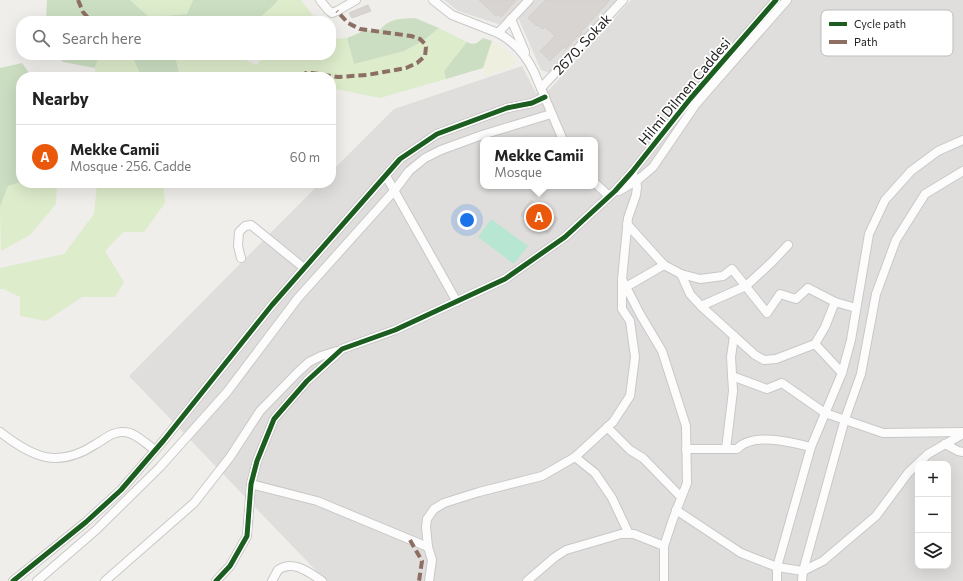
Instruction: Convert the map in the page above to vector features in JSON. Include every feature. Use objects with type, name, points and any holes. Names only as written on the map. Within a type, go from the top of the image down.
[{"type":"street","points":[[320,0],[332,13],[356,0]]},
{"type":"street","points":[[434,0],[446,12],[498,33],[512,42],[529,62]]},
{"type":"street","points":[[498,33],[529,0]]},
{"type":"street","name":"2670. Sokak","points":[[541,88],[623,0]]},
{"type":"street","name":"Hilmi Dilmen Caddesi","points":[[609,196],[682,115],[776,0]]},
{"type":"street","name":"Hilmi Dilmen Caddesi","points":[[609,196],[636,181],[654,167],[682,115],[705,93],[787,0]]},
{"type":"street","points":[[511,19],[562,137]]},
{"type":"street","points":[[13,581],[86,522],[120,490],[155,450],[267,310],[400,159],[437,134],[507,108],[532,103],[545,97]]},
{"type":"street","points":[[37,581],[96,530],[160,467],[227,392],[298,298],[394,191],[409,170],[433,154],[482,135],[552,114]]},
{"type":"street","points":[[777,581],[777,567],[811,447],[842,373],[851,340],[869,234],[885,200],[911,171],[938,151],[963,140]]},
{"type":"street","points":[[802,581],[803,571],[845,420],[861,374],[876,294],[896,240],[925,194],[963,171]]},
{"type":"street","points":[[429,581],[432,560],[428,547],[426,527],[427,519],[434,509],[444,503],[479,492],[542,476],[576,457],[613,422],[630,396],[635,358],[630,321],[622,309],[622,279],[628,218],[636,195],[636,181],[632,172]]},
{"type":"street","points":[[386,176],[457,302]]},
{"type":"street","points":[[105,581],[194,503],[230,456],[260,411],[309,362],[321,356],[395,330],[505,279],[565,237],[609,196],[598,186]]},
{"type":"street","points":[[627,224],[664,265],[681,274],[700,279],[723,276],[732,269],[767,313],[780,294],[796,299],[808,288],[835,302],[856,308]]},
{"type":"street","points":[[242,258],[238,246],[239,232],[245,226],[251,225],[304,268]]},
{"type":"street","points":[[701,306],[746,286],[788,245]]},
{"type":"street","points":[[626,287],[664,265]]},
{"type":"street","points":[[681,274],[690,294],[701,306],[755,355],[764,360],[776,359],[815,344],[825,326],[835,302]]},
{"type":"street","points":[[622,279],[662,352],[686,426],[687,483],[664,546],[664,581]]},
{"type":"street","points":[[726,449],[732,391],[731,357],[734,336]]},
{"type":"street","points":[[815,344],[842,373]]},
{"type":"street","points":[[216,581],[230,566],[247,536],[250,484],[257,461],[274,419],[307,381],[342,349]]},
{"type":"street","points":[[732,376],[767,390],[782,383],[825,413],[883,433],[963,433]]},
{"type":"street","points":[[607,427],[630,450],[643,458],[681,497]]},
{"type":"street","points":[[0,432],[32,454],[50,459],[80,454],[110,435],[119,432],[130,433],[155,450]]},
{"type":"street","points":[[676,510],[741,553],[777,567],[803,571],[823,561],[876,516],[908,473],[928,454],[963,433]]},
{"type":"street","points":[[686,449],[737,449],[742,443],[754,440],[787,441],[811,447]]},
{"type":"street","points":[[945,444],[963,452]]},
{"type":"street","points":[[576,457],[596,472],[612,498],[629,534]]},
{"type":"street","points":[[250,484],[317,501],[428,547]]},
{"type":"street","points":[[527,581],[555,557],[566,550],[621,534],[634,534],[664,546]]},
{"type":"street","points":[[272,581],[278,570],[289,565],[307,571],[322,581]]},
{"type":"shaded area","points":[[444,0],[523,0],[501,23],[498,24],[458,11]]},
{"type":"shaded area","points":[[535,0],[618,0],[550,73],[541,70],[518,17]]},
{"type":"shaded area","points":[[631,0],[963,0],[963,581],[326,581],[129,376],[315,188],[336,188],[336,167],[394,109],[522,66],[536,93],[550,89]]},
{"type":"green space","points":[[47,0],[130,0],[148,16],[46,16]]},
{"type":"green space","points":[[130,0],[193,0],[188,14],[148,16]]},
{"type":"green space","points":[[193,0],[278,0],[262,16],[162,16],[187,14]]},
{"type":"green space","points":[[278,0],[301,0],[313,16],[262,16]]},
{"type":"green space","points":[[415,18],[439,28],[423,41],[404,51],[354,64],[347,38],[366,30],[378,32],[386,24],[394,20]]},
{"type":"green space","points":[[439,28],[467,42],[444,71],[446,79],[380,98],[336,89],[336,72],[179,72],[176,60],[246,60],[256,65],[262,60],[336,60],[336,39],[347,38],[354,64],[423,41]]},
{"type":"green space","points":[[483,38],[492,41],[483,68],[446,79],[444,71],[467,42],[472,44],[476,43]]},
{"type":"green space","points":[[492,41],[506,50],[517,61],[509,68],[485,76],[483,68]]},
{"type":"green space","points":[[62,60],[97,60],[95,68],[63,62]]},
{"type":"green space","points":[[97,60],[134,60],[139,72],[95,72]]},
{"type":"green space","points":[[134,60],[176,60],[179,72],[139,72]]},
{"type":"green space","points":[[22,63],[28,72],[16,72],[16,184],[8,186],[0,207],[0,68]]},
{"type":"green space","points":[[16,184],[16,188],[57,188],[56,204],[30,235],[1,251],[0,207],[8,186]]},
{"type":"green space","points":[[97,188],[164,188],[165,203],[144,232],[123,232],[105,251],[124,282],[115,297],[82,297],[46,321],[20,316],[20,297],[4,289],[0,289],[0,268],[64,254],[94,214]]},
{"type":"green space","points":[[491,219],[528,246],[514,264],[478,237]]},
{"type":"building","points":[[479,0],[516,0],[501,17],[498,14],[496,16]]},
{"type":"building","points":[[545,0],[610,0],[581,32],[583,34],[579,38],[577,36],[566,49],[564,47],[550,61],[540,51],[555,36],[545,27],[543,29],[538,25],[537,26],[528,18]]},
{"type":"building","points":[[368,5],[371,11],[352,18],[349,13]]},
{"type":"building","points":[[531,200],[558,219],[548,234],[521,215]]},
{"type":"marked path","points":[[78,0],[83,12],[86,16]]},
{"type":"marked path","points":[[336,77],[367,75],[406,68],[417,63],[425,56],[426,47],[420,39],[411,36],[360,29],[348,23],[337,11]]},
{"type":"marked path","points":[[410,540],[422,561],[419,581]]},
{"type":"cycle path","points":[[216,581],[230,566],[247,536],[251,484],[257,461],[274,419],[307,381],[342,349],[395,330],[505,279],[565,237],[615,191],[632,172],[690,99],[776,0]]},
{"type":"cycle path","points":[[13,581],[86,522],[121,490],[164,440],[272,305],[400,159],[437,134],[507,108],[532,103],[545,97]]},
{"type":"place","name":"Mekke Camii","points":[[539,217]]}]
